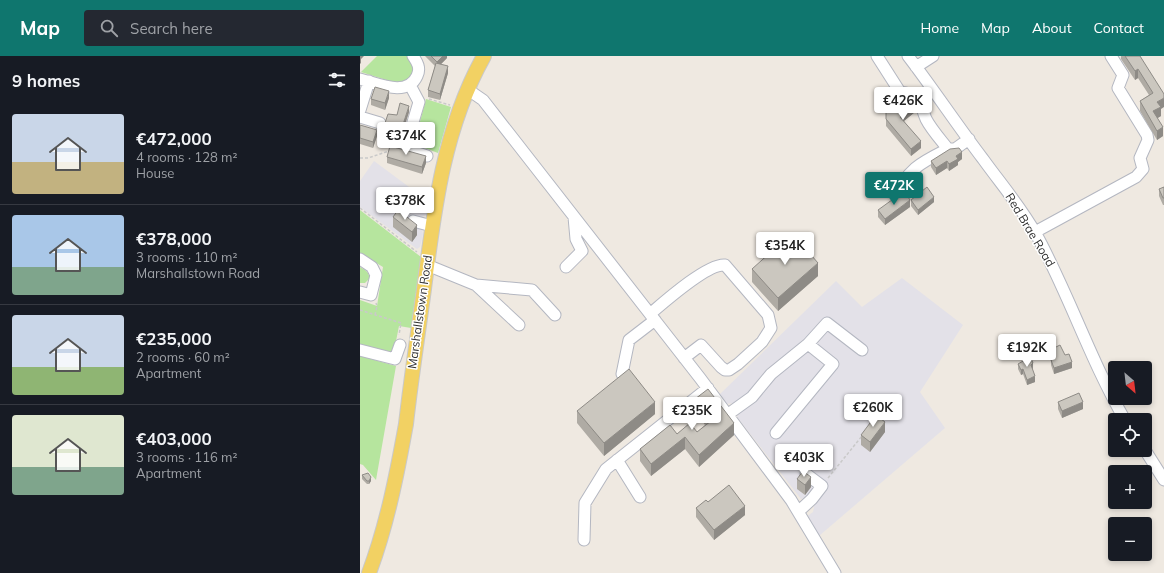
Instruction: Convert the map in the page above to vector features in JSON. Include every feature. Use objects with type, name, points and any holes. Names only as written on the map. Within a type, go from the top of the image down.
[{"type":"main road","name":"Marshallstown Road","points":[[369,573],[379,547],[400,459],[432,226],[446,152],[467,89],[484,56]]},
{"type":"street","points":[[360,110],[365,80],[398,88],[410,85],[415,80],[419,69],[413,56]]},
{"type":"street","points":[[877,56],[900,92],[914,95],[922,105],[926,119],[948,149]]},
{"type":"street","name":"Red Brae Road","points":[[908,56],[968,139],[1017,202],[1035,232],[1058,278],[1102,378],[1121,413]]},
{"type":"street","points":[[916,67],[933,56]]},
{"type":"street","points":[[1035,232],[1136,177],[1143,169],[1140,158],[1146,145],[1147,135],[1119,91],[1118,85],[1123,75],[1111,56]]},
{"type":"street","points":[[410,85],[417,96],[419,105],[405,149],[427,156]]},
{"type":"street","points":[[467,89],[484,100],[708,388],[799,511],[835,573]]},
{"type":"street","points":[[360,117],[380,123]]},
{"type":"street","points":[[898,197],[901,183],[914,169],[948,149],[956,149],[968,139]]},
{"type":"street","points":[[566,267],[582,251],[576,239],[574,217]]},
{"type":"street","points":[[413,221],[432,226]]},
{"type":"street","points":[[360,259],[372,267],[376,275],[371,295],[360,292]]},
{"type":"street","points":[[427,262],[476,285],[519,325]]},
{"type":"street","points":[[622,374],[628,340],[652,317],[706,271],[721,264],[725,265],[768,316],[771,328],[768,336],[733,369],[725,370],[701,346],[684,358]]},
{"type":"street","points":[[476,285],[532,290],[555,314]]},
{"type":"street","points":[[727,414],[752,397],[771,374],[808,344],[827,323],[862,350]]},
{"type":"street","points":[[776,433],[833,364],[808,344]]},
{"type":"street","points":[[360,350],[395,359],[400,345]]},
{"type":"street","points":[[584,540],[585,503],[606,469],[708,388]]},
{"type":"street","points":[[1149,457],[1164,480]]},
{"type":"street","points":[[617,460],[640,497]]},
{"type":"street","points":[[799,511],[812,499],[822,486],[806,474]]},
{"type":"path","points":[[417,96],[460,107]]},
{"type":"path","points":[[360,158],[368,158],[406,146]]},
{"type":"path","points":[[360,208],[427,262]]},
{"type":"path","points":[[360,310],[401,323],[398,343],[400,345]]},
{"type":"path","points":[[822,486],[865,431]]},
{"type":"shaded area","points":[[374,161],[428,201],[426,215],[420,218],[423,234],[420,247],[417,249],[360,207],[360,181]]},
{"type":"shaded area","points":[[902,278],[963,325],[920,392],[945,428],[819,536],[806,517],[813,512],[815,502],[809,496],[801,499],[737,417],[740,411],[734,403],[726,404],[719,395],[836,281],[862,307]]},
{"type":"green space","points":[[377,56],[407,56],[414,67],[412,77],[399,84],[361,72]]},
{"type":"green space","points":[[426,99],[451,107],[438,153],[414,144]]},
{"type":"green space","points":[[360,210],[421,257],[411,328],[399,326],[394,351],[391,352],[360,344],[360,300],[377,306],[383,267],[360,253]]},
{"type":"green space","points":[[360,267],[369,275],[369,279],[365,283],[360,283]]},
{"type":"green space","points":[[360,356],[396,366],[376,480],[363,465],[360,464]]},
{"type":"building","points":[[431,56],[443,56],[437,62]]},
{"type":"building","points":[[1125,56],[1140,56],[1164,94],[1164,98],[1157,102],[1161,107],[1153,111],[1163,127],[1157,131],[1140,101],[1153,93],[1138,69],[1135,71]]},
{"type":"building","points":[[436,63],[448,66],[440,94],[428,90]]},
{"type":"building","points":[[375,87],[389,91],[385,103],[371,99]]},
{"type":"building","points":[[908,95],[914,100],[915,103],[913,104],[915,106],[900,117],[921,141],[911,149],[886,119],[886,111]]},
{"type":"building","points":[[400,103],[409,106],[398,140],[390,138],[391,135],[382,132],[388,114],[397,115]]},
{"type":"building","points":[[360,125],[377,130],[373,142],[360,138]]},
{"type":"building","points":[[390,146],[426,156],[422,167],[387,157]]},
{"type":"building","points":[[959,148],[962,152],[956,156],[958,159],[949,164],[947,161],[936,168],[931,161],[950,149]]},
{"type":"building","points":[[927,187],[934,197],[918,210],[911,200]]},
{"type":"building","points":[[1164,187],[1164,198],[1163,198],[1159,189]]},
{"type":"building","points":[[905,192],[910,200],[885,219],[878,210],[896,197],[902,196]]},
{"type":"building","points":[[398,210],[417,225],[412,232],[393,217]]},
{"type":"building","points":[[792,233],[818,263],[778,298],[752,269]]},
{"type":"building","points":[[1060,345],[1065,355],[1069,354],[1072,362],[1054,368],[1051,360],[1054,359],[1050,350]]},
{"type":"building","points":[[1030,357],[1033,363],[1031,365],[1035,376],[1027,380],[1023,369],[1021,370],[1018,364]]},
{"type":"building","points":[[629,369],[655,402],[604,443],[577,411]]},
{"type":"building","points":[[708,389],[734,423],[699,455],[685,437],[651,464],[640,449],[670,425],[677,434],[690,423],[697,432],[711,421],[695,399]]},
{"type":"building","points":[[1079,393],[1083,402],[1062,411],[1058,402]]},
{"type":"building","points":[[876,415],[885,422],[870,442],[861,435]]},
{"type":"building","points":[[803,471],[811,477],[805,485],[797,479]]},
{"type":"building","points":[[368,473],[371,477],[369,481],[367,481],[362,475]]},
{"type":"building","points":[[729,485],[745,506],[714,530],[696,508],[706,500],[708,502]]}]
